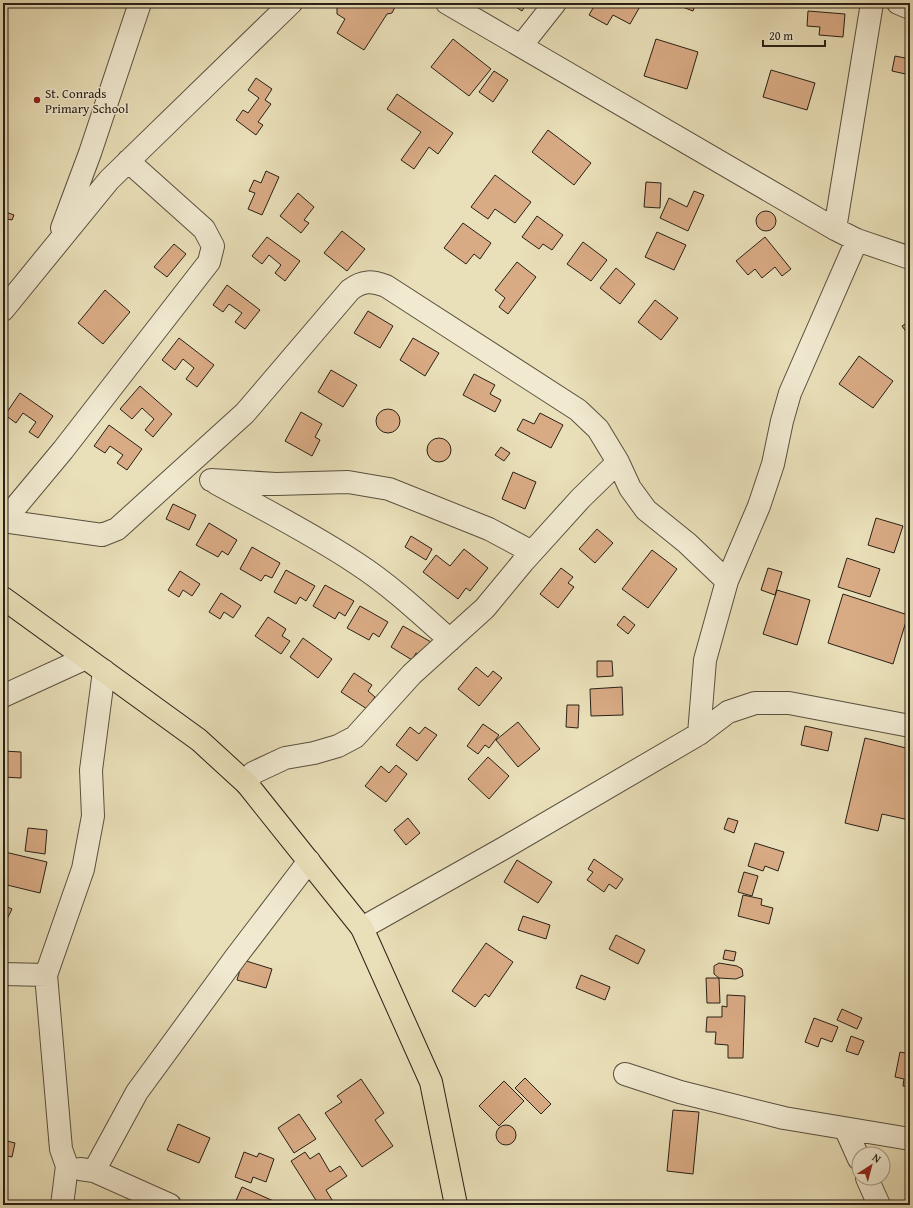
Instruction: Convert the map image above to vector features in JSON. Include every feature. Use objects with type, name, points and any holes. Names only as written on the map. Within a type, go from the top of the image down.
[{"type":"main road","points":[[3,598],[199,740],[246,784],[362,928],[431,1082],[456,1205]]},
{"type":"street","points":[[56,244],[90,153],[140,3]]},
{"type":"street","points":[[3,310],[109,180],[291,3]]},
{"type":"street","points":[[447,3],[834,229],[857,240],[910,258]]},
{"type":"street","points":[[521,46],[555,3]]},
{"type":"street","points":[[834,229],[872,3]]},
{"type":"street","points":[[898,3],[910,8]]},
{"type":"street","points":[[3,522],[63,450],[209,262],[213,246],[204,229],[128,161]]},
{"type":"street","points":[[698,734],[705,660],[727,581],[759,506],[773,464],[790,393],[857,240]]},
{"type":"street","points":[[3,522],[102,535],[117,529],[245,413],[350,290],[359,283],[368,281],[386,286],[578,410],[598,429],[618,462],[630,488],[646,510],[687,543],[727,581]]},
{"type":"street","points":[[246,784],[253,773],[285,758],[314,753],[338,746],[355,737],[412,674],[485,608],[532,552],[581,498],[618,462]]},
{"type":"street","points":[[188,465],[211,480],[285,520],[356,563],[404,598],[450,640]]},
{"type":"street","points":[[211,480],[276,484],[348,482],[389,489],[489,529],[532,552]]},
{"type":"street","points":[[3,696],[86,658]]},
{"type":"street","points":[[62,1205],[67,1166],[61,1150],[46,975],[83,869],[93,816],[91,770],[104,671]]},
{"type":"street","points":[[362,928],[504,848],[698,734],[728,712],[755,702],[789,703],[910,726]]},
{"type":"street","points":[[94,1171],[137,1092],[235,958],[309,861]]},
{"type":"street","points":[[3,974],[46,975]]},
{"type":"street","points":[[625,1074],[680,1092],[784,1118],[846,1130],[910,1139]]},
{"type":"street","points":[[846,1130],[853,1146]]},
{"type":"street","points":[[67,1166],[94,1171],[170,1205]]},
{"type":"street","points":[[871,1186],[879,1205]]},
{"type":"building","points":[[341,3],[353,3],[356,5],[358,3],[396,3],[396,5],[392,13],[387,14],[364,50],[337,33],[345,19],[337,14],[337,7]]},
{"type":"building","points":[[510,3],[527,3],[522,11]]},
{"type":"building","points":[[596,3],[642,3],[630,24],[613,15],[607,25],[589,15]]},
{"type":"building","points":[[681,3],[696,3],[693,11],[680,6]]},
{"type":"building","points":[[808,11],[845,14],[843,37],[819,35],[820,27],[807,26]]},
{"type":"building","points":[[453,39],[491,69],[469,96],[431,67]]},
{"type":"building","points":[[656,39],[698,52],[687,89],[644,76]]},
{"type":"building","points":[[895,56],[910,59],[910,75],[892,71]]},
{"type":"building","points":[[771,70],[815,83],[807,110],[763,97]]},
{"type":"building","points":[[494,71],[508,80],[493,102],[479,92]]},
{"type":"building","points":[[256,78],[272,89],[265,100],[271,104],[258,122],[263,125],[256,135],[236,120],[243,110],[248,113],[259,98],[248,90]]},
{"type":"building","points":[[397,94],[453,133],[438,154],[429,147],[414,169],[401,160],[421,132],[387,109]]},
{"type":"building","points":[[548,130],[591,163],[574,185],[532,152]]},
{"type":"building","points":[[266,171],[279,177],[262,215],[248,209],[255,193],[249,191],[254,180],[261,183]]},
{"type":"building","points":[[495,175],[531,202],[515,223],[495,209],[488,219],[471,207]]},
{"type":"building","points":[[646,182],[661,183],[660,208],[644,207]]},
{"type":"building","points":[[694,191],[704,195],[688,231],[660,218],[669,198],[687,207]]},
{"type":"building","points":[[298,193],[314,207],[304,220],[309,223],[301,233],[280,216]]},
{"type":"building","points":[[3,211],[14,215],[12,220],[3,218]]},
{"type":"building","points":[[766,211],[773,214],[776,221],[773,228],[766,231],[759,228],[756,221],[759,214]]},
{"type":"building","points":[[537,216],[563,235],[552,250],[543,244],[539,249],[522,237]]},
{"type":"building","points":[[463,223],[491,243],[480,259],[474,254],[466,264],[444,248]]},
{"type":"building","points":[[342,231],[365,249],[347,271],[324,253]]},
{"type":"building","points":[[657,232],[686,245],[674,270],[645,257]]},
{"type":"building","points":[[267,237],[300,261],[285,281],[275,273],[281,265],[269,255],[262,264],[252,256]]},
{"type":"building","points":[[765,237],[791,269],[782,276],[775,267],[762,278],[755,269],[748,275],[736,261]]},
{"type":"building","points":[[583,242],[607,260],[591,281],[567,264]]},
{"type":"building","points":[[174,244],[186,254],[167,277],[154,267]]},
{"type":"building","points":[[517,262],[536,277],[508,314],[499,307],[505,298],[495,290]]},
{"type":"building","points":[[616,268],[635,284],[620,304],[600,288]]},
{"type":"building","points":[[227,285],[260,310],[245,329],[235,322],[242,313],[229,304],[223,312],[213,305]]},
{"type":"building","points":[[105,290],[130,312],[103,344],[78,323]]},
{"type":"building","points":[[655,300],[678,318],[661,340],[638,322]]},
{"type":"building","points":[[368,311],[393,326],[380,348],[354,333]]},
{"type":"building","points":[[910,321],[910,337],[902,326]]},
{"type":"building","points":[[179,338],[214,365],[197,387],[186,379],[194,368],[183,359],[175,370],[162,360]]},
{"type":"building","points":[[413,338],[439,353],[425,376],[400,360]]},
{"type":"building","points":[[859,356],[893,381],[873,408],[839,384]]},
{"type":"building","points":[[331,370],[357,385],[343,407],[318,392]]},
{"type":"building","points":[[474,374],[495,385],[490,394],[501,400],[495,412],[463,395]]},
{"type":"building","points":[[140,386],[172,414],[153,437],[145,430],[154,419],[142,408],[132,419],[120,409]]},
{"type":"building","points":[[20,393],[53,416],[38,438],[29,432],[36,422],[23,413],[16,423],[5,415]]},
{"type":"building","points":[[388,409],[393,410],[399,416],[399,426],[393,432],[388,433],[383,432],[377,426],[376,421],[377,416],[383,410]]},
{"type":"building","points":[[301,412],[322,424],[315,437],[320,440],[312,456],[285,441]]},
{"type":"building","points":[[540,413],[563,425],[551,448],[517,430],[523,419],[534,424]]},
{"type":"building","points":[[109,425],[142,449],[127,470],[117,463],[123,455],[110,446],[105,453],[94,446]]},
{"type":"building","points":[[439,438],[444,439],[450,445],[450,455],[444,461],[439,462],[434,461],[428,455],[427,450],[428,445],[434,439]]},
{"type":"building","points":[[501,447],[510,453],[504,461],[495,455]]},
{"type":"building","points":[[513,472],[536,482],[525,509],[502,499]]},
{"type":"building","points":[[173,504],[196,515],[189,530],[166,519]]},
{"type":"building","points":[[876,518],[903,526],[894,553],[868,545]]},
{"type":"building","points":[[209,523],[237,540],[228,555],[222,551],[218,557],[196,545]]},
{"type":"building","points":[[597,529],[613,543],[595,563],[579,549]]},
{"type":"building","points":[[411,536],[432,549],[426,560],[405,547]]},
{"type":"building","points":[[252,547],[280,563],[272,578],[265,575],[261,581],[240,569]]},
{"type":"building","points":[[464,549],[488,568],[470,591],[466,588],[458,599],[423,572],[436,555],[450,566]]},
{"type":"building","points":[[652,550],[677,569],[648,608],[622,589]]},
{"type":"building","points":[[847,558],[880,569],[870,597],[838,587]]},
{"type":"building","points":[[561,568],[573,577],[568,583],[574,587],[558,608],[540,594]]},
{"type":"building","points":[[768,568],[782,572],[775,595],[761,590]]},
{"type":"building","points":[[286,570],[315,586],[306,601],[300,597],[296,604],[274,592]]},
{"type":"building","points":[[180,571],[200,584],[192,596],[183,590],[179,597],[168,590]]},
{"type":"building","points":[[325,585],[354,601],[345,616],[339,612],[335,619],[313,606]]},
{"type":"building","points":[[777,590],[810,600],[797,645],[763,634]]},
{"type":"building","points":[[221,593],[241,606],[233,618],[224,612],[220,619],[209,612]]},
{"type":"building","points":[[843,594],[908,615],[893,664],[828,643]]},
{"type":"building","points":[[360,606],[388,622],[379,637],[373,633],[369,640],[347,628]]},
{"type":"building","points":[[624,616],[635,625],[628,634],[617,625]]},
{"type":"building","points":[[268,617],[286,629],[282,636],[290,641],[281,654],[255,636]]},
{"type":"building","points":[[403,626],[431,642],[422,657],[416,653],[412,660],[391,647]]},
{"type":"building","points":[[303,638],[332,659],[318,678],[290,657]]},
{"type":"building","points":[[597,661],[612,661],[613,676],[597,677]]},
{"type":"building","points":[[476,667],[488,677],[493,671],[502,678],[479,706],[458,689]]},
{"type":"building","points":[[354,673],[372,685],[368,691],[375,697],[367,709],[341,692]]},
{"type":"building","points":[[622,687],[623,715],[591,716],[590,689]]},
{"type":"building","points":[[567,705],[579,705],[578,728],[566,727]]},
{"type":"building","points":[[518,722],[540,749],[518,767],[496,740]]},
{"type":"building","points":[[483,724],[499,735],[489,748],[485,745],[478,754],[467,746]]},
{"type":"building","points":[[805,726],[832,732],[828,751],[801,745]]},
{"type":"building","points":[[410,727],[419,734],[425,727],[437,735],[417,761],[396,745]]},
{"type":"building","points":[[865,738],[910,749],[909,820],[882,814],[878,831],[845,823]]},
{"type":"building","points":[[3,751],[21,752],[21,778],[3,777]]},
{"type":"building","points":[[488,757],[509,776],[489,799],[468,779]]},
{"type":"building","points":[[396,765],[407,774],[386,802],[365,786],[381,766],[389,773]]},
{"type":"building","points":[[408,818],[420,833],[406,845],[394,830]]},
{"type":"building","points":[[728,818],[738,821],[734,833],[724,829]]},
{"type":"building","points":[[28,828],[47,830],[45,854],[25,851]]},
{"type":"building","points":[[755,843],[784,852],[778,871],[765,866],[763,871],[748,866]]},
{"type":"building","points":[[3,844],[7,845],[5,852],[47,862],[40,893],[3,884]]},
{"type":"building","points":[[594,859],[623,879],[616,889],[609,884],[604,892],[587,880],[593,872],[588,869]]},
{"type":"building","points":[[517,860],[552,882],[538,903],[504,882]]},
{"type":"building","points":[[744,872],[758,876],[752,896],[738,892]]},
{"type":"building","points":[[743,895],[762,899],[761,905],[773,908],[769,924],[738,916]]},
{"type":"building","points":[[3,905],[12,909],[6,921],[3,919]]},
{"type":"building","points":[[523,916],[550,925],[546,939],[518,930]]},
{"type":"building","points":[[616,935],[645,950],[638,964],[609,949]]},
{"type":"building","points":[[486,943],[513,962],[489,997],[485,994],[475,1007],[452,991]]},
{"type":"building","points":[[725,950],[736,952],[734,961],[723,959]]},
{"type":"building","points":[[243,960],[272,969],[266,988],[237,980]]},
{"type":"building","points":[[719,963],[737,966],[742,969],[743,976],[736,979],[719,978],[714,974],[714,966]]},
{"type":"building","points":[[581,975],[610,987],[605,1000],[576,988]]},
{"type":"building","points":[[706,978],[719,978],[720,1003],[707,1003]]},
{"type":"building","points":[[727,995],[745,996],[743,1058],[728,1058],[728,1045],[715,1044],[716,1032],[706,1032],[707,1017],[722,1017],[722,1006],[727,1007]]},
{"type":"building","points":[[842,1009],[862,1018],[857,1029],[837,1020]]},
{"type":"building","points":[[814,1018],[838,1027],[832,1042],[821,1038],[818,1047],[805,1042]]},
{"type":"building","points":[[851,1036],[864,1041],[858,1055],[846,1051]]},
{"type":"building","points":[[900,1052],[910,1054],[910,1087],[903,1086],[904,1079],[895,1077]]},
{"type":"building","points":[[525,1078],[551,1104],[541,1114],[515,1088]]},
{"type":"building","points":[[361,1079],[384,1113],[375,1120],[393,1146],[362,1167],[325,1113],[342,1102],[337,1096]]},
{"type":"building","points":[[504,1081],[524,1101],[499,1126],[479,1106]]},
{"type":"building","points":[[673,1110],[699,1112],[693,1174],[667,1171]]},
{"type":"building","points":[[299,1114],[316,1139],[294,1153],[278,1128]]},
{"type":"building","points":[[178,1124],[210,1138],[199,1163],[167,1150]]},
{"type":"building","points":[[506,1125],[513,1128],[516,1135],[513,1142],[506,1145],[499,1142],[496,1135],[499,1128]]},
{"type":"building","points":[[3,1140],[15,1143],[12,1157],[3,1155]]},
{"type":"building","points":[[244,1152],[257,1157],[259,1153],[274,1159],[266,1182],[253,1177],[251,1183],[235,1177]]},
{"type":"building","points":[[305,1152],[310,1159],[319,1153],[330,1172],[340,1166],[347,1176],[326,1190],[332,1200],[323,1205],[319,1205],[291,1161]]},
{"type":"building","points":[[242,1187],[278,1203],[277,1205],[234,1205]]},
{"type":"place","name":"St. Conrads Primary School","points":[[37,100]]}]
